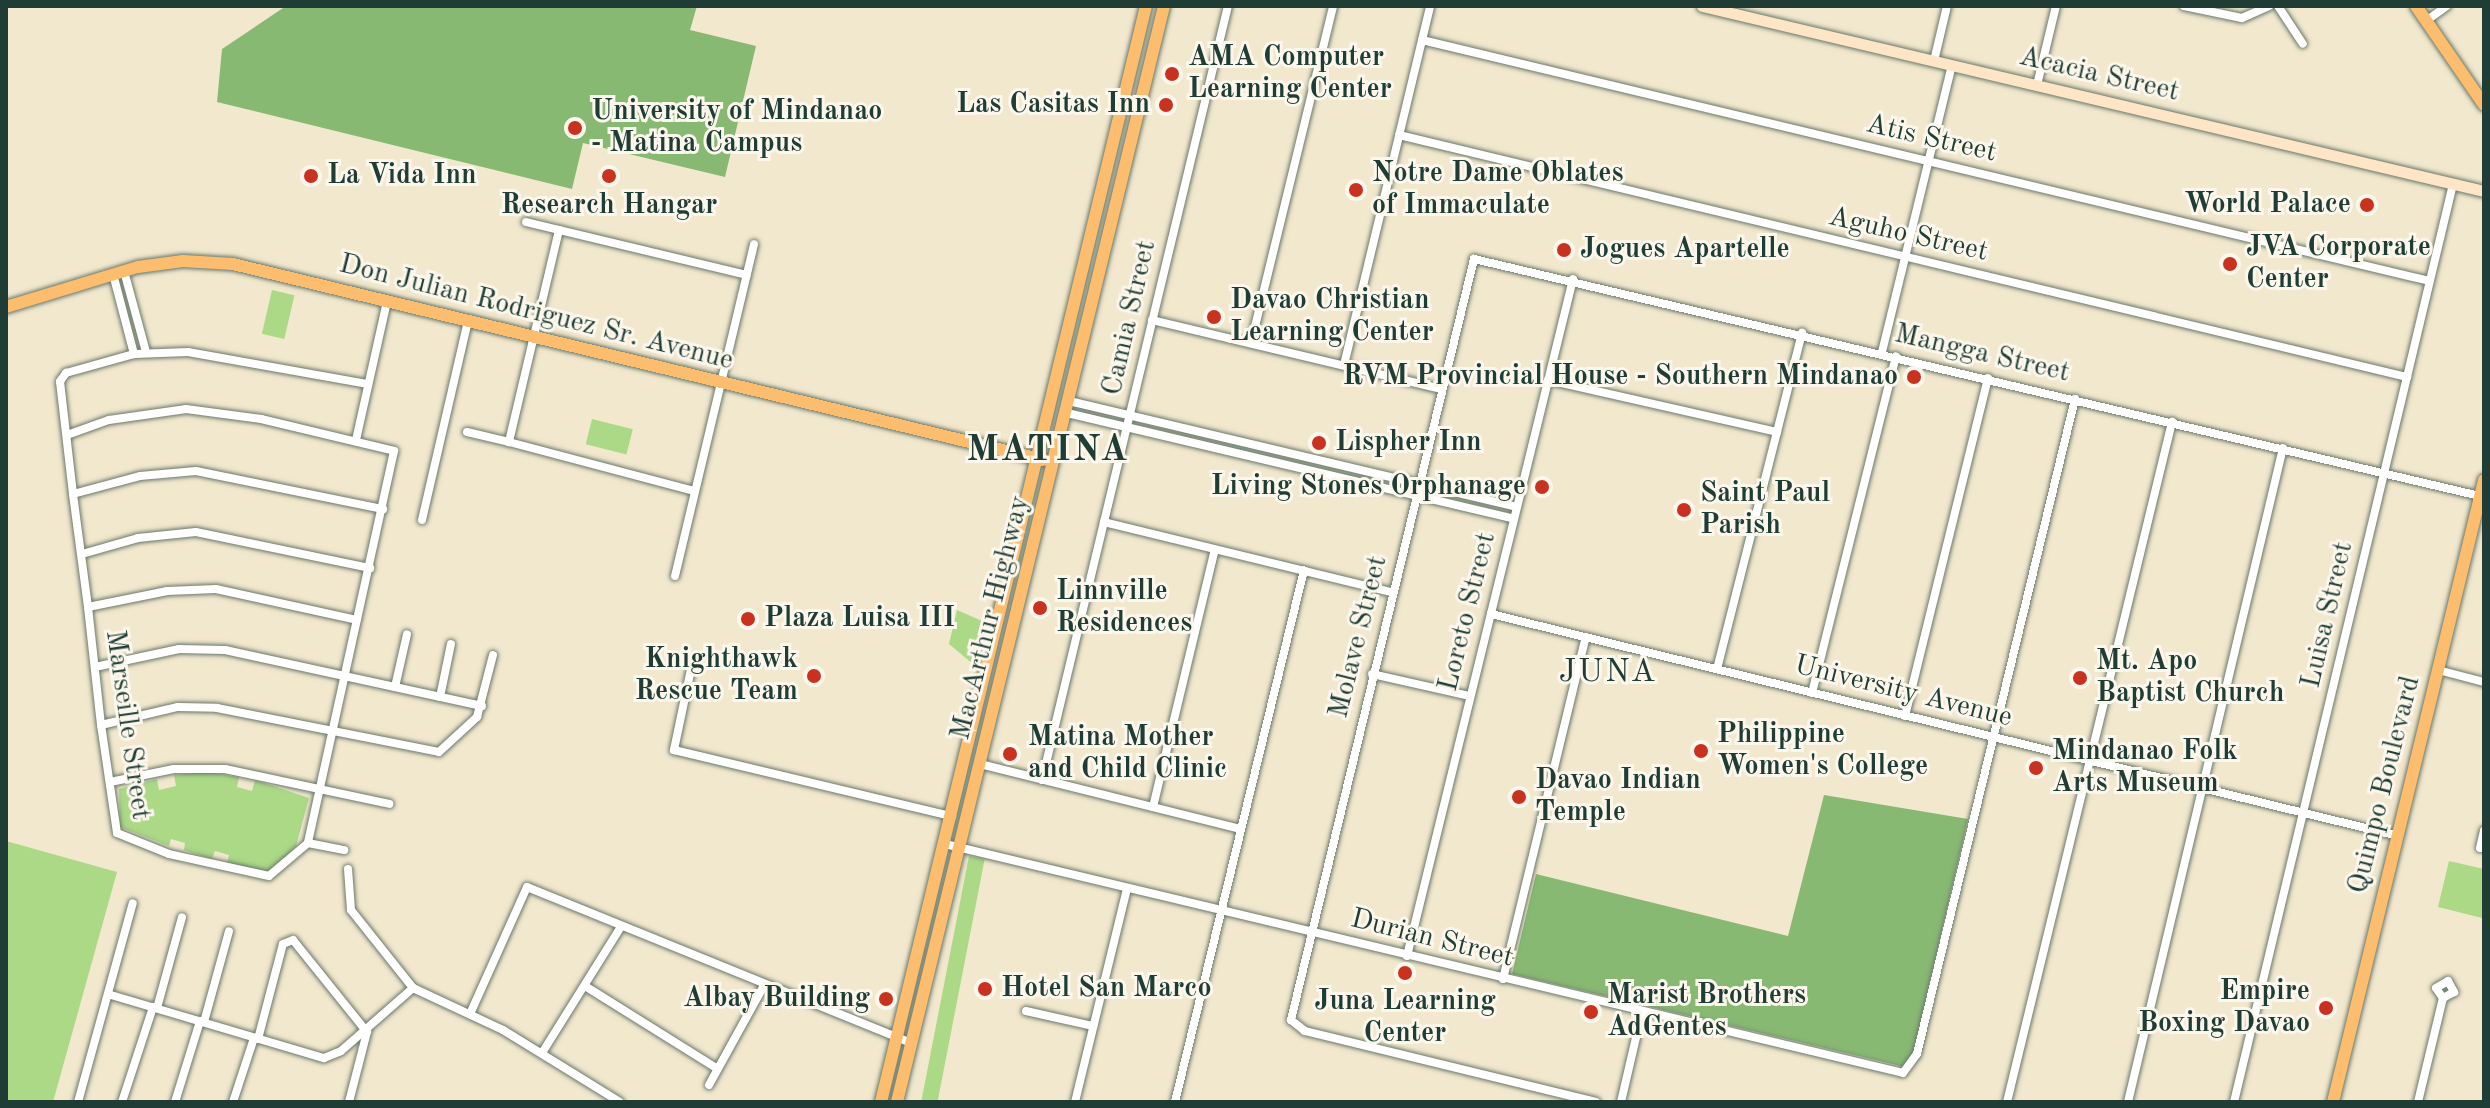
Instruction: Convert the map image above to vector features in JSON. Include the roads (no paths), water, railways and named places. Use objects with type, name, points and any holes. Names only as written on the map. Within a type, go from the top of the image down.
[{"type":"main road","name":"MacArthur Highway","points":[[881,1102],[1146,6]]},
{"type":"main road","name":"MacArthur Highway","points":[[897,1102],[1164,6]]},
{"type":"main road","points":[[2416,6],[2484,105]]},
{"type":"main road","points":[[1134,58],[1151,62]]},
{"type":"main road","points":[[1116,129],[1134,133]]},
{"type":"main road","name":"Don Julian Rodriguez Sr. Avenue","points":[[6,307],[119,273],[209,261],[387,301],[1054,463]]},
{"type":"main road","name":"Quimpo Boulevard","points":[[2333,1102],[2484,480]]},
{"type":"street","name":"Camia Street","points":[[1042,780],[1228,6]]},
{"type":"street","points":[[1251,343],[1333,6]]},
{"type":"street","points":[[1344,365],[1430,6]]},
{"type":"street","name":"Acacia Street","points":[[1702,6],[2484,191]]},
{"type":"street","points":[[1934,61],[1947,6]]},
{"type":"street","points":[[2037,85],[2056,6]]},
{"type":"street","points":[[2184,6],[2242,18],[2269,6]]},
{"type":"street","points":[[2278,6],[2303,44]]},
{"type":"street","points":[[2426,21],[2447,6]]},
{"type":"street","name":"Atis Street","points":[[1422,40],[2430,281]]},
{"type":"street","points":[[1882,352],[1952,65]]},
{"type":"street","name":"Aguho Street","points":[[1399,135],[2407,377]]},
{"type":"street","name":"Luisa Street","points":[[2234,1102],[2453,184]]},
{"type":"street","points":[[526,222],[747,275]]},
{"type":"street","points":[[510,444],[559,230]]},
{"type":"street","points":[[675,576],[754,244]]},
{"type":"street","name":"Mangga Street","points":[[1474,259],[1573,279],[2480,496]]},
{"type":"street","name":"Molave Street","points":[[1474,259],[1290,1013],[1294,1025],[1596,1102]]},
{"type":"street","points":[[119,273],[146,352]]},
{"type":"street","points":[[119,273],[134,354]]},
{"type":"street","name":"Loreto Street","points":[[1407,956],[1573,279]]},
{"type":"street","points":[[356,440],[387,301]]},
{"type":"street","points":[[1152,320],[1441,389]]},
{"type":"street","points":[[422,520],[468,321]]},
{"type":"street","points":[[1717,669],[1802,333]]},
{"type":"street","name":"Marseille Street","points":[[308,843],[269,876],[169,854],[117,833],[73,494],[63,375],[146,352],[212,354],[368,384]]},
{"type":"street","points":[[1812,693],[1896,356]]},
{"type":"street","points":[[1905,716],[1988,378]]},
{"type":"street","points":[[1548,380],[1777,432]]},
{"type":"street","points":[[1995,738],[2075,399]]},
{"type":"street","points":[[1068,407],[1130,416],[1517,507]]},
{"type":"street","points":[[1068,407],[1127,427],[1514,519]]},
{"type":"street","points":[[67,435],[123,417],[186,409],[226,412],[394,451],[308,843],[344,850]]},
{"type":"street","points":[[2010,1101],[2172,422]]},
{"type":"street","points":[[467,432],[695,491]]},
{"type":"street","points":[[2128,1102],[2283,448]]},
{"type":"street","points":[[1300,468],[1303,457]]},
{"type":"street","points":[[73,494],[140,476],[196,471],[252,478],[383,509]]},
{"type":"street","points":[[1104,522],[1392,592]]},
{"type":"street","points":[[82,554],[138,538],[196,532],[370,568]]},
{"type":"street","points":[[1153,807],[1215,549]]},
{"type":"street","points":[[1179,1101],[1221,911],[1304,570]]},
{"type":"street","points":[[88,607],[167,591],[216,589],[357,620]]},
{"type":"street","name":"University Avenue","points":[[1491,614],[2398,836]]},
{"type":"street","points":[[395,687],[407,634]]},
{"type":"street","points":[[1503,979],[1586,637]]},
{"type":"street","points":[[440,697],[451,644]]},
{"type":"street","points":[[95,667],[199,648],[482,706]]},
{"type":"street","points":[[101,725],[178,707],[217,708],[444,751],[474,722],[482,706],[493,655]]},
{"type":"street","points":[[691,669],[674,750],[952,816]]},
{"type":"street","points":[[2438,670],[2484,682]]},
{"type":"street","points":[[1372,674],[1470,696]]},
{"type":"street","name":"Durian Street","points":[[945,844],[1895,1073],[1909,1070],[1995,738]]},
{"type":"street","points":[[965,761],[1241,829]]},
{"type":"street","points":[[110,782],[207,768],[389,804]]},
{"type":"street","points":[[2480,848],[2484,830]]},
{"type":"street","points":[[348,869],[351,910],[413,988],[470,1014],[542,1053],[620,1102]]},
{"type":"street","points":[[470,1014],[527,887],[763,987],[911,1043]]},
{"type":"street","points":[[1075,1102],[1127,888]]},
{"type":"street","points":[[78,1102],[111,995],[133,903]]},
{"type":"street","points":[[122,1102],[182,917]]},
{"type":"street","points":[[542,1053],[620,928]]},
{"type":"street","points":[[175,1102],[229,931]]},
{"type":"street","points":[[233,1102],[288,940],[299,945],[366,1029]]},
{"type":"street","points":[[585,986],[716,1068]]},
{"type":"street","points":[[709,1085],[763,987]]},
{"type":"street","points":[[111,995],[324,1058],[366,1029],[413,988]]},
{"type":"street","points":[[2418,1102],[2443,998]]},
{"type":"street","points":[[1026,1011],[1093,1026]]},
{"type":"street","points":[[1621,1102],[1642,1012]]},
{"type":"street","points":[[349,1102],[366,1029]]},
{"type":"place","name":"AMA Computer Learning Center","points":[[1172,74]]},
{"type":"place","name":"Las Casitas Inn","points":[[1166,105]]},
{"type":"place","name":"University of Mindanao - Matina Campus","points":[[575,128]]},
{"type":"place","name":"La Vida Inn","points":[[311,176]]},
{"type":"place","name":"Research Hangar","points":[[609,176]]},
{"type":"place","name":"Notre Dame Oblates of Immaculate","points":[[1356,190]]},
{"type":"place","name":"World Palace","points":[[2367,205]]},
{"type":"place","name":"Jogues Apartelle","points":[[1564,250]]},
{"type":"place","name":"JVA Corporate Center","points":[[2230,264]]},
{"type":"place","name":"Davao Christian Learning Center","points":[[1214,317]]},
{"type":"place","name":"RVM Provincial House - Southern Mindanao","points":[[1914,377]]},
{"type":"place","name":"Lispher Inn","points":[[1319,443]]},
{"type":"place","name":"Living Stones Orphanage","points":[[1542,487]]},
{"type":"place","name":"Saint Paul Parish","points":[[1684,510]]},
{"type":"place","name":"Linnville Residences","points":[[1040,608]]},
{"type":"place","name":"Plaza Luisa III","points":[[748,619]]},
{"type":"place","name":"Knighthawk Rescue Team","points":[[814,676]]},
{"type":"place","name":"Mt. Apo Baptist Church","points":[[2080,678]]},
{"type":"place","name":"Philippine Women's College","points":[[1701,751]]},
{"type":"place","name":"Matina Mother and Child Clinic","points":[[1010,754]]},
{"type":"place","name":"Mindanao Folk Arts Museum","points":[[2036,768]]},
{"type":"place","name":"Davao Indian Temple","points":[[1519,797]]},
{"type":"place","name":"Juna Learning Center","points":[[1405,973]]},
{"type":"place","name":"Hotel San Marco","points":[[985,989]]},
{"type":"place","name":"Albay Building","points":[[886,999]]},
{"type":"place","name":"Empire Boxing Davao","points":[[2326,1008]]},
{"type":"place","name":"Marist Brothers AdGentes","points":[[1591,1012]]},
{"type":"district","name":"MATINA","points":[[1048,452]]},
{"type":"district","name":"JUNA","points":[[1608,673]]}]
